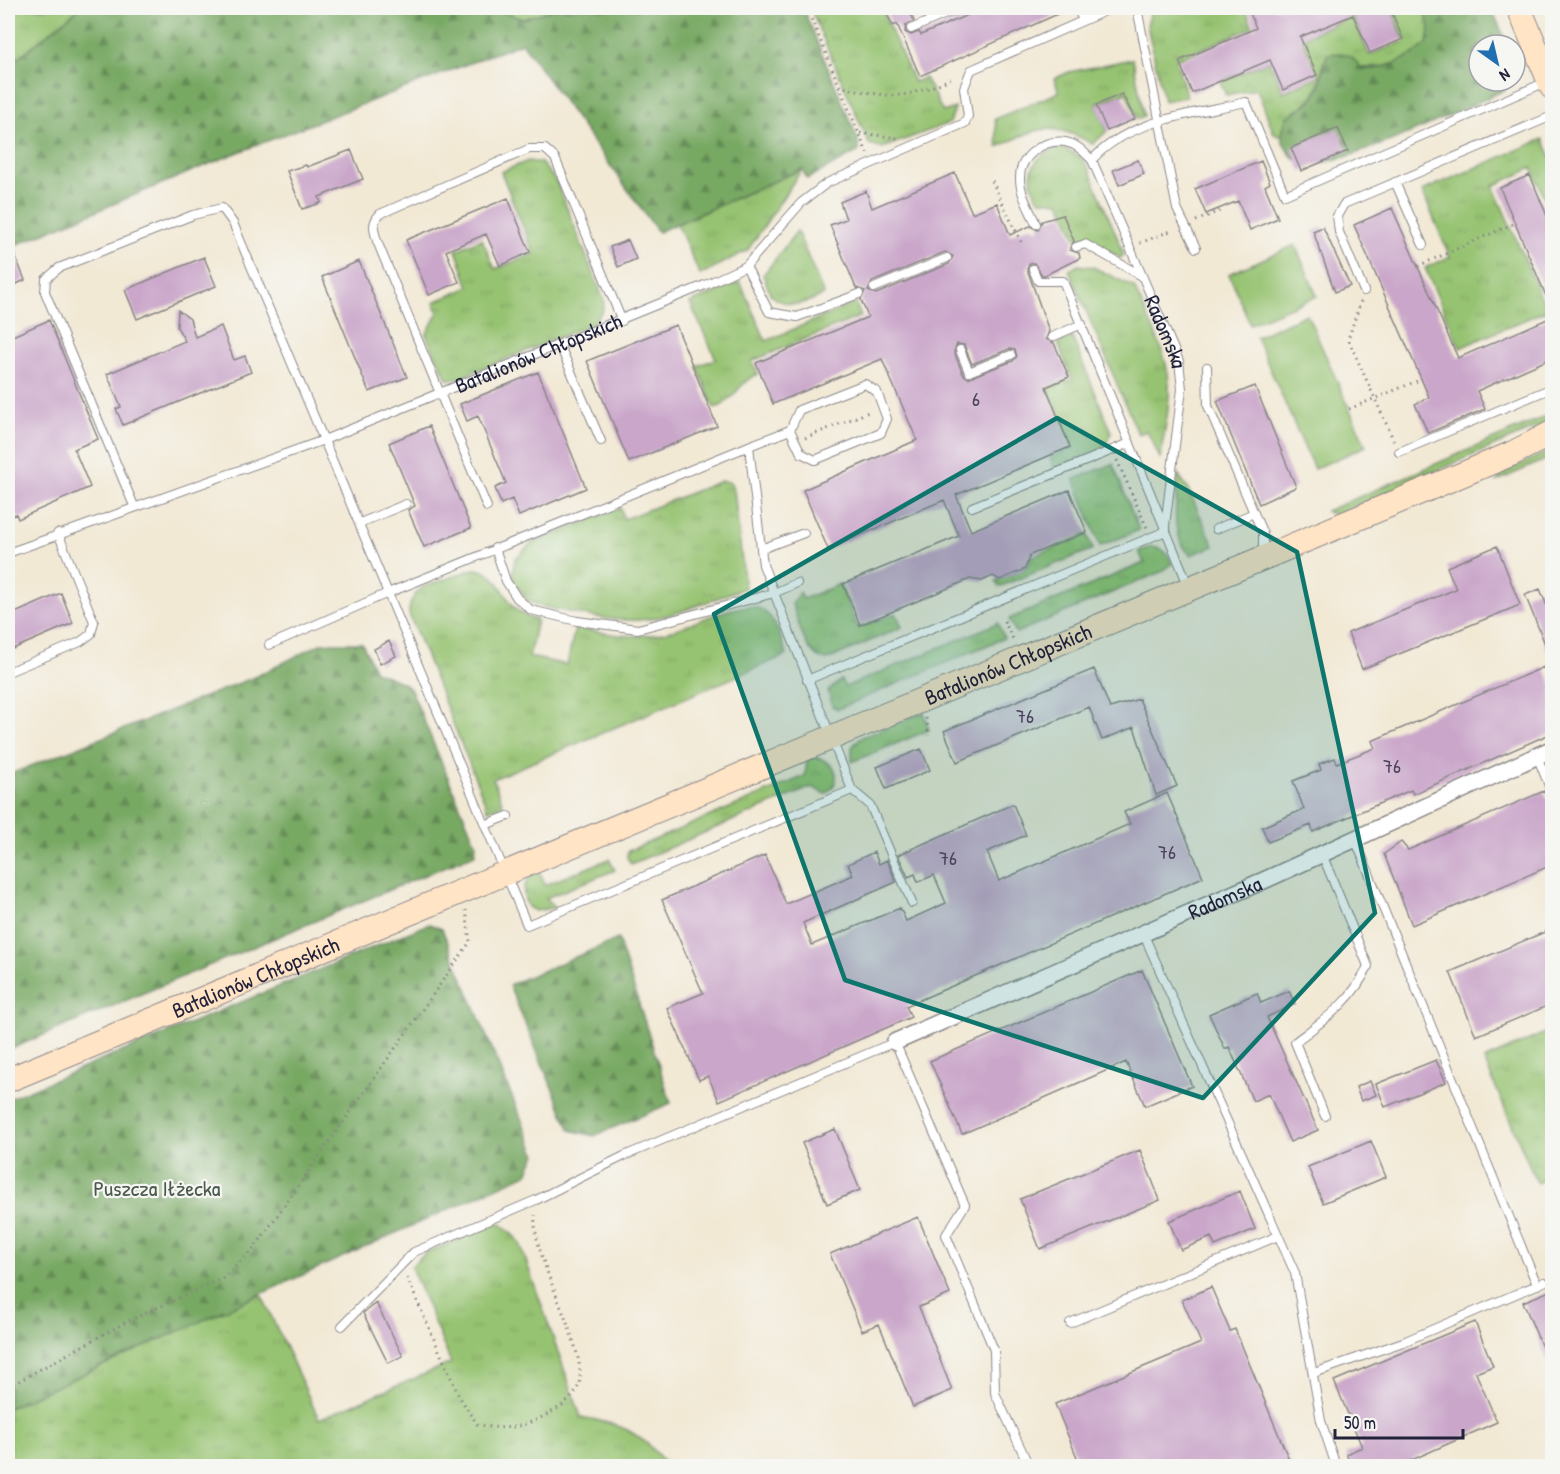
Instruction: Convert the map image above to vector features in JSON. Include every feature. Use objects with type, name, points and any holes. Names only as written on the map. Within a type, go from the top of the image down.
[{"type":"street","points":[[1519,8],[1551,84]]},
{"type":"street","name":"Batalionów Chłopskich","points":[[1511,454],[1552,418]]},
{"type":"street","name":"Batalionów Chłopskich","points":[[8,1080],[1511,454],[1552,439]]},
{"type":"street","name":"Radomska","points":[[895,1042],[1322,854],[1552,749]]},
{"type":"lane","points":[[911,29],[960,8]]},
{"type":"lane","points":[[1077,8],[1083,20]]},
{"type":"lane","points":[[971,70],[1112,8]]},
{"type":"lane","points":[[1137,8],[1177,209],[1196,248]]},
{"type":"lane","name":"Batalionów Chłopskich","points":[[8,553],[134,506],[324,440],[622,321],[746,266],[801,203],[826,183],[924,143],[965,123],[968,116],[964,88],[971,70]]},
{"type":"lane","points":[[1036,224],[1020,178],[1022,166],[1040,146],[1066,142],[1080,147],[1092,160],[1104,146],[1160,122],[1246,102],[1285,195],[1551,84]]},
{"type":"lane","points":[[1365,291],[1340,232],[1337,216],[1344,204],[1552,116]]},
{"type":"lane","points":[[487,507],[377,241],[373,224],[380,214],[529,149],[545,149],[555,158],[622,321]]},
{"type":"lane","name":"Radomska","points":[[1092,160],[1179,361],[1182,380],[1165,529]]},
{"type":"lane","points":[[1395,182],[1423,245]]},
{"type":"lane","points":[[134,506],[45,292],[46,279],[58,268],[193,216],[222,208],[229,214],[527,925],[852,790]]},
{"type":"lane","points":[[1076,247],[1085,244],[1143,276]]},
{"type":"lane","points":[[874,288],[946,258]]},
{"type":"lane","points":[[746,266],[769,312],[797,318],[859,294]]},
{"type":"lane","points":[[1033,269],[1038,280],[1063,281],[1189,588]]},
{"type":"lane","points":[[1052,338],[1082,324]]},
{"type":"lane","points":[[560,346],[601,441]]},
{"type":"lane","points":[[960,350],[969,372],[1011,355]]},
{"type":"lane","points":[[1207,367],[1208,406],[1263,534],[1263,558]]},
{"type":"lane","points":[[269,645],[495,548],[790,429],[799,410],[865,384],[877,392],[887,419],[881,433],[816,460],[801,453],[790,429]]},
{"type":"lane","points":[[1399,452],[1552,388]]},
{"type":"lane","points":[[972,507],[1130,443]]},
{"type":"lane","points":[[749,446],[763,564],[852,790],[870,805],[912,903]]},
{"type":"lane","points":[[360,523],[406,504]]},
{"type":"lane","points":[[1216,530],[1254,513]]},
{"type":"lane","points":[[807,680],[1151,537],[1165,529]]},
{"type":"lane","points":[[761,549],[804,533]]},
{"type":"lane","points":[[8,672],[80,642],[91,634],[94,622],[58,534]]},
{"type":"lane","points":[[495,548],[506,581],[517,598],[531,610],[558,621],[638,629],[774,592],[797,583]]},
{"type":"lane","points":[[1537,756],[1552,793]]},
{"type":"lane","points":[[485,825],[508,816]]},
{"type":"lane","points":[[1314,1373],[1403,1342],[1541,1284],[1355,839]]},
{"type":"lane","points":[[1322,854],[1368,966],[1361,982],[1348,1000],[1295,1042],[1325,1116]]},
{"type":"lane","points":[[1143,932],[1295,1273],[1321,1421],[1336,1467]]},
{"type":"lane","points":[[342,1326],[414,1252],[536,1200],[624,1156],[895,1042],[965,1205],[946,1234],[994,1350],[995,1393],[1029,1467]]},
{"type":"lane","points":[[1070,1323],[1278,1236]]},
{"type":"path","points":[[807,8],[871,163]]},
{"type":"path","points":[[1548,8],[1552,18]]},
{"type":"path","points":[[839,86],[886,96],[911,95],[971,70]]},
{"type":"path","points":[[859,132],[924,143]]},
{"type":"path","points":[[992,182],[1023,246]]},
{"type":"path","points":[[1149,238],[1222,210]]},
{"type":"path","points":[[1418,266],[1515,223]]},
{"type":"path","points":[[1365,291],[1348,339],[1399,452]]},
{"type":"path","points":[[1349,409],[1422,379]]},
{"type":"path","points":[[795,442],[883,407]]},
{"type":"path","points":[[1113,450],[1151,537]]},
{"type":"path","points":[[1004,621],[1013,639]]},
{"type":"path","points":[[8,1387],[126,1322],[223,1278],[255,1248],[470,942],[470,928]]},
{"type":"path","points":[[401,1265],[459,1396],[477,1424],[502,1430],[537,1420],[562,1407],[578,1387],[579,1365],[536,1243],[536,1200]]},
{"type":"highlighted area","points":[[1057,418],[1297,552],[1375,913],[1203,1098],[845,980],[714,614]]},
{"type":"green space","points":[[10,8],[80,8],[8,66],[8,10]]},
{"type":"green space","points":[[80,8],[489,8],[523,19],[557,8],[803,8],[858,140],[859,151],[807,179],[802,169],[658,232],[522,43],[226,157],[8,248],[8,66]]},
{"type":"green space","points":[[489,8],[557,8],[523,19]]},
{"type":"green space","points":[[810,8],[881,8],[914,82],[925,78],[943,112],[955,108],[950,123],[882,148],[869,144]]},
{"type":"green space","points":[[1152,8],[1245,8],[1253,27],[1176,60],[1187,97],[1164,101],[1147,25]]},
{"type":"green space","points":[[1391,8],[1423,8],[1430,27],[1427,44],[1413,54],[1389,65],[1366,68],[1323,63],[1317,90],[1308,102],[1286,118],[1282,137],[1274,134],[1257,89],[1226,95],[1220,82],[1269,61],[1283,92],[1319,76],[1302,38],[1353,16],[1369,55],[1405,41]]},
{"type":"green space","points":[[1423,8],[1491,8],[1502,33],[1467,33],[1467,93],[1498,93],[1403,136],[1345,157],[1321,163],[1303,163],[1292,157],[1286,149],[1282,134],[1286,118],[1308,103],[1316,93],[1328,54],[1347,55],[1354,59],[1361,68],[1387,66],[1404,59],[1427,44],[1430,27]]},
{"type":"green space","points":[[1133,59],[1144,116],[1137,119],[1126,92],[1096,104],[1107,131],[1093,144],[1066,132],[1045,129],[1024,135],[998,147],[995,119],[1059,92],[1054,79],[1069,72]]},
{"type":"green space","points":[[1543,139],[1552,160],[1552,216],[1532,168],[1493,186],[1547,310],[1460,348],[1425,268],[1450,257],[1422,191]]},
{"type":"green space","points":[[1061,148],[1080,156],[1088,167],[1124,254],[1121,258],[1088,239],[1078,242],[1060,202],[1040,200],[1034,191],[1031,174],[1037,160],[1052,150]]},
{"type":"green space","points":[[528,161],[541,163],[556,181],[604,300],[603,310],[592,324],[457,379],[447,379],[426,335],[438,312],[434,302],[469,287],[456,250],[482,239],[495,269],[534,254],[501,172]]},
{"type":"green space","points":[[802,169],[748,250],[700,275],[677,224]]},
{"type":"green space","points":[[797,231],[824,295],[803,303],[790,304],[771,295],[763,275]]},
{"type":"green space","points":[[1295,245],[1317,296],[1250,324],[1229,274]]},
{"type":"green space","points":[[1078,265],[1093,267],[1134,287],[1154,330],[1166,363],[1169,384],[1167,416],[1160,458],[1147,431],[1138,434],[1069,270]]},
{"type":"green space","points":[[740,282],[766,341],[855,303],[861,316],[752,361],[758,374],[751,377],[721,406],[714,408],[697,366],[716,359],[690,303]]},
{"type":"green space","points":[[1307,314],[1366,446],[1314,469],[1256,337]]},
{"type":"green space","points":[[1072,337],[1112,433],[1104,448],[1054,469],[1050,458],[1073,448],[1048,388],[1072,379],[1058,343]]},
{"type":"green space","points":[[1552,414],[1552,421],[1334,515],[1326,511]]},
{"type":"green space","points":[[1552,450],[1552,457],[1497,481],[1502,473]]},
{"type":"green space","points":[[1113,464],[1139,530],[1100,546],[1074,479]]},
{"type":"green space","points":[[1178,474],[1189,491],[1214,546],[1191,555],[1179,538],[1177,527]]},
{"type":"green space","points":[[721,481],[730,482],[734,490],[745,588],[666,616],[639,620],[614,620],[539,606],[527,600],[512,578],[515,559],[532,543],[620,508],[624,519]]},
{"type":"green space","points":[[1087,534],[1093,549],[999,587],[996,581],[1025,569],[1031,557]]},
{"type":"green space","points":[[1152,547],[1165,552],[1172,564],[1161,572],[1016,633],[1009,619],[1144,563],[1139,551]]},
{"type":"green space","points":[[474,569],[485,571],[493,577],[516,609],[525,616],[537,620],[529,657],[567,665],[575,628],[618,635],[651,635],[671,631],[735,608],[746,607],[755,607],[767,614],[776,626],[787,655],[493,779],[503,805],[488,810],[409,614],[412,599],[423,587]]},
{"type":"green space","points":[[840,584],[858,628],[896,613],[902,627],[827,660],[813,653],[808,646],[792,604],[800,592],[803,599]]},
{"type":"green space","points":[[998,623],[1004,638],[838,709],[832,706],[828,691],[841,680],[845,687]]},
{"type":"green space","points":[[322,643],[362,643],[375,671],[403,683],[411,690],[476,844],[475,854],[8,1050],[8,775],[257,676]]},
{"type":"green space","points":[[924,712],[929,730],[852,762],[852,747],[860,738]]},
{"type":"green space","points":[[813,757],[827,762],[835,771],[835,783],[825,794],[812,787],[631,864],[627,857],[628,851],[805,776],[807,760]]},
{"type":"green space","points":[[609,859],[615,870],[546,898],[555,908],[535,911],[528,907],[524,895],[525,886],[538,868],[545,885]]},
{"type":"green space","name":"Puszcza Iłżecka","points":[[429,924],[442,929],[536,1154],[527,1174],[8,1408],[8,1099]]},
{"type":"green space","points":[[618,939],[671,1103],[594,1136],[570,1130],[509,985]]},
{"type":"green space","points":[[1552,1030],[1552,1176],[1537,1183],[1484,1060]]},
{"type":"green space","points":[[500,1223],[519,1241],[581,1417],[630,1431],[649,1445],[667,1466],[8,1466],[8,1408],[261,1294],[319,1419],[451,1363],[411,1267],[425,1253]]},
{"type":"building","points":[[884,8],[908,8],[914,21],[906,25],[905,32],[911,35],[919,32],[921,35],[984,8],[1071,8],[920,76],[897,24],[893,26]]},
{"type":"building","points":[[1248,8],[1390,8],[1403,39],[1370,53],[1353,15],[1300,37],[1317,75],[1283,90],[1270,60],[1192,93],[1179,61],[1256,28]]},
{"type":"building","points":[[1122,94],[1135,119],[1107,131],[1096,105]]},
{"type":"building","points":[[1338,128],[1348,151],[1301,171],[1291,148]]},
{"type":"building","points":[[351,150],[363,179],[319,197],[321,203],[302,209],[287,171],[306,165],[307,167]]},
{"type":"building","points":[[1138,160],[1144,174],[1119,185],[1113,170]]},
{"type":"building","points":[[1261,161],[1270,183],[1265,186],[1278,218],[1250,230],[1238,201],[1206,214],[1195,189]]},
{"type":"building","points":[[955,173],[972,213],[997,203],[1010,235],[1030,226],[1038,230],[1042,221],[1063,215],[1074,241],[1070,250],[1079,253],[1080,258],[1045,275],[1042,275],[1034,263],[1030,263],[1027,269],[1049,331],[1046,339],[1054,343],[1069,377],[1046,387],[1070,447],[956,495],[971,531],[1069,490],[1087,532],[1030,555],[1025,569],[1000,580],[993,576],[982,581],[970,579],[860,625],[843,584],[959,536],[944,500],[828,549],[803,490],[917,440],[882,359],[773,404],[756,363],[868,317],[861,300],[865,291],[856,288],[830,225],[846,219],[840,202],[866,191],[872,208]],"holes":[[[945,252],[953,256],[949,264],[876,294],[868,291],[872,282]],[[957,344],[964,345],[972,364],[1009,349],[1015,350],[1017,356],[1013,361],[968,378],[963,374],[954,352]]]},
{"type":"building","points":[[1530,175],[1552,228],[1552,310],[1500,188]]},
{"type":"building","points":[[508,198],[530,252],[500,266],[486,234],[446,251],[459,282],[429,295],[406,240]]},
{"type":"building","points":[[1392,208],[1458,358],[1552,317],[1552,358],[1477,391],[1485,409],[1428,433],[1415,404],[1429,397],[1354,225]]},
{"type":"building","points":[[1323,227],[1350,286],[1335,292],[1313,231]]},
{"type":"building","points":[[8,238],[25,280],[8,288]]},
{"type":"building","points":[[628,240],[636,259],[618,267],[610,247]]},
{"type":"building","points":[[204,257],[216,286],[137,319],[125,290]]},
{"type":"building","points":[[359,261],[407,377],[369,392],[322,277]]},
{"type":"building","points":[[178,310],[190,319],[195,337],[221,326],[234,360],[245,356],[251,372],[123,425],[116,409],[121,407],[107,374],[185,341],[177,327]]},
{"type":"building","points":[[49,320],[98,439],[74,449],[90,487],[18,519],[16,514],[8,518],[8,338]]},
{"type":"building","points":[[676,325],[717,426],[629,462],[587,361]]},
{"type":"building","points":[[538,372],[586,488],[519,516],[512,499],[501,504],[495,488],[506,483],[478,416],[467,421],[460,404]]},
{"type":"building","points":[[1255,386],[1296,487],[1259,504],[1217,401]]},
{"type":"building","points":[[429,426],[471,528],[424,547],[408,510],[415,506],[389,443]]},
{"type":"building","points":[[1497,546],[1520,605],[1362,669],[1348,633],[1456,589],[1447,567]]},
{"type":"building","points":[[1540,589],[1552,618],[1552,661],[1525,595]]},
{"type":"building","points":[[61,593],[73,623],[8,651],[8,616]]},
{"type":"building","points":[[389,641],[396,656],[380,664],[374,649]]},
{"type":"building","points":[[1544,667],[1552,685],[1552,733],[1413,794],[1411,790],[1313,832],[1311,825],[1268,842],[1262,827],[1304,809],[1293,781],[1321,770],[1319,764],[1335,758],[1337,763],[1375,748],[1372,741]]},
{"type":"building","points":[[1094,669],[1110,708],[1139,699],[1177,786],[1156,795],[1134,727],[1102,740],[1089,707],[957,762],[944,731]]},
{"type":"building","points":[[921,749],[930,770],[886,789],[877,767]]},
{"type":"building","points":[[1544,791],[1552,808],[1552,865],[1412,925],[1384,854],[1401,842],[1408,850]]},
{"type":"building","points":[[1167,793],[1203,877],[906,1006],[911,1017],[719,1101],[708,1076],[699,1080],[667,1008],[703,993],[662,900],[765,855],[786,904],[853,875],[848,864],[874,852],[879,864],[887,860],[896,882],[803,923],[812,945],[900,908],[906,921],[946,903],[934,875],[918,882],[915,874],[908,877],[898,855],[1013,804],[1026,835],[987,852],[999,881],[1130,824],[1124,812]]},
{"type":"building","points":[[1552,929],[1552,1004],[1476,1036],[1450,972]]},
{"type":"building","points":[[1142,970],[1192,1086],[1145,1106],[1126,1062],[962,1134],[930,1061]]},
{"type":"building","points":[[1289,991],[1295,1004],[1267,1017],[1318,1130],[1290,1142],[1269,1094],[1253,1101],[1229,1047],[1225,1049],[1209,1014],[1257,993],[1261,1003]]},
{"type":"building","points":[[1436,1060],[1446,1082],[1385,1107],[1376,1084]]},
{"type":"building","points":[[1370,1081],[1376,1095],[1361,1101],[1356,1087]]},
{"type":"building","points":[[835,1129],[860,1190],[827,1204],[802,1143]]},
{"type":"building","points":[[1371,1141],[1386,1177],[1323,1203],[1308,1167]]},
{"type":"building","points":[[1140,1150],[1160,1200],[1040,1249],[1020,1199]]},
{"type":"building","points":[[1240,1191],[1255,1229],[1215,1246],[1211,1237],[1181,1250],[1169,1221]]},
{"type":"building","points":[[918,1217],[950,1294],[919,1307],[952,1390],[913,1407],[879,1324],[862,1331],[830,1254]]},
{"type":"building","points":[[1211,1287],[1230,1331],[1235,1329],[1292,1467],[1081,1467],[1055,1404],[1201,1343],[1182,1300]]},
{"type":"building","points":[[1552,1290],[1552,1371],[1523,1302]]},
{"type":"building","points":[[376,1303],[403,1356],[388,1363],[363,1313]]},
{"type":"building","points":[[1475,1322],[1493,1366],[1476,1373],[1497,1422],[1396,1467],[1352,1467],[1346,1454],[1362,1447],[1334,1381]]}]
